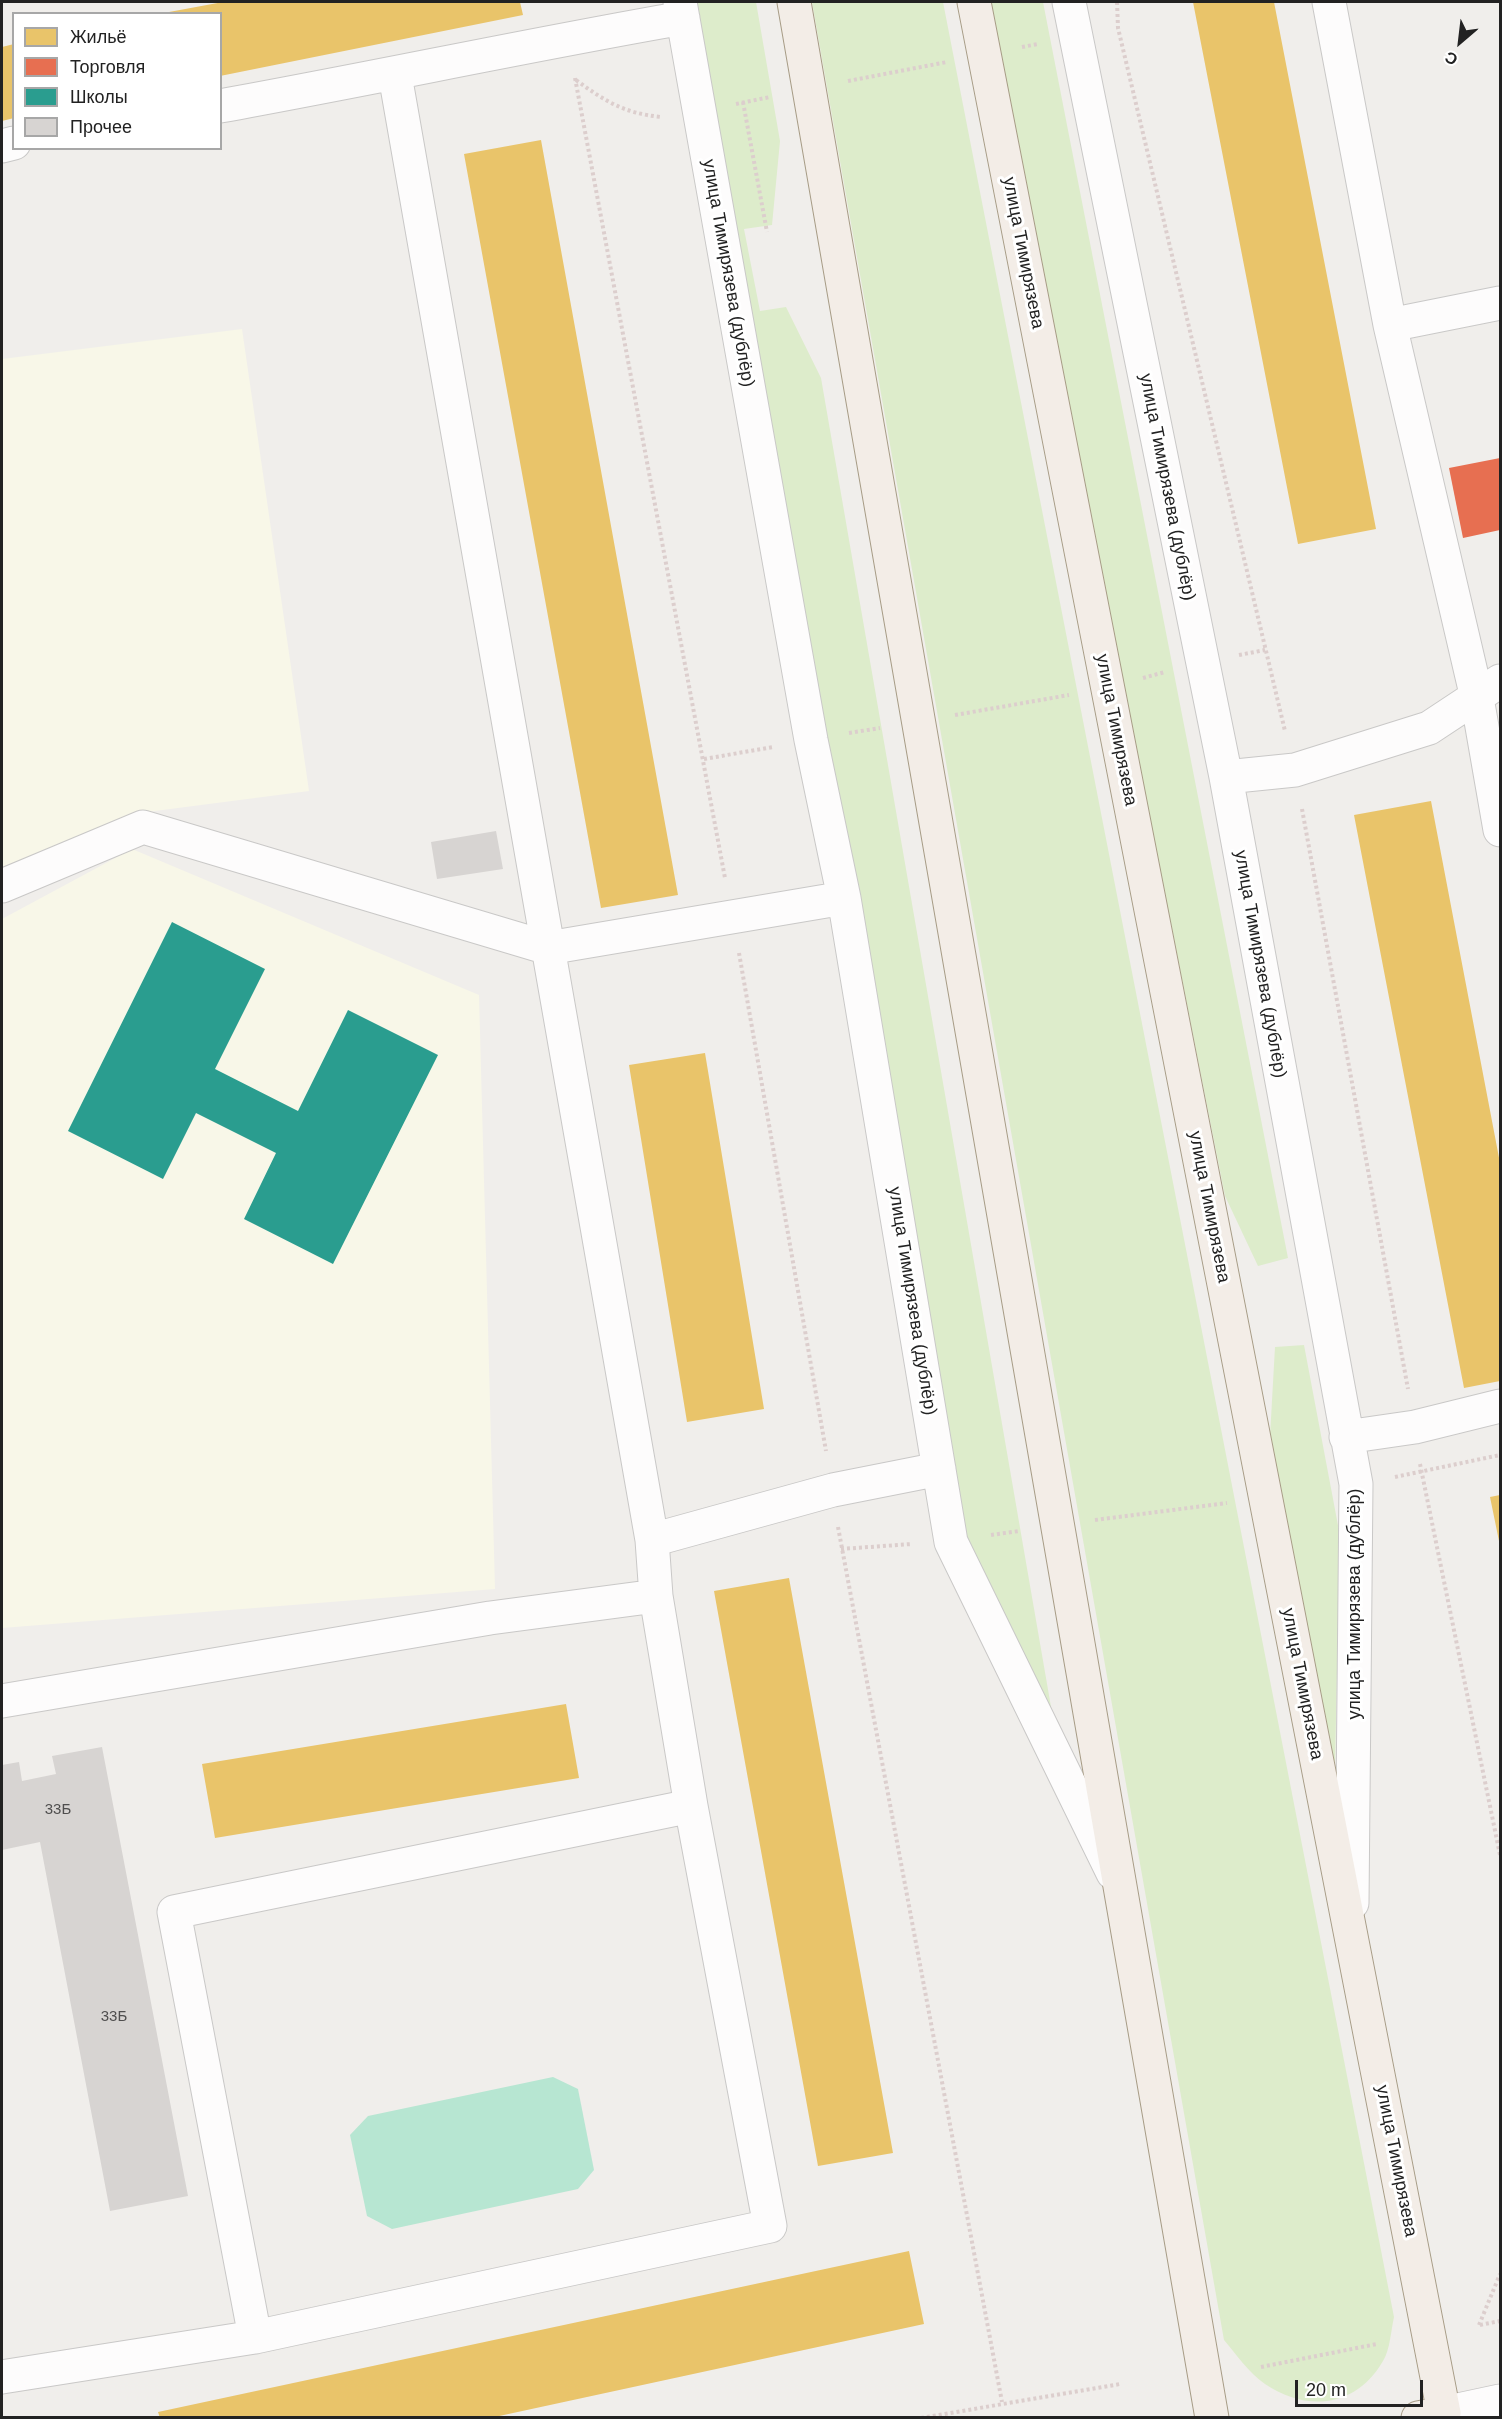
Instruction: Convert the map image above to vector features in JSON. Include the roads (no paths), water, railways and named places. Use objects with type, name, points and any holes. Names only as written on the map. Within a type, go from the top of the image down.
[{"type":"main road","points":[[794,2],[1212,2418]]},
{"type":"main road","name":"улица Тимирязева","points":[[974,2],[1352,1937],[1431,2415]]},
{"type":"street","name":"улица Тимирязева (дублёр)","points":[[1069,2],[1226,777],[1356,1484],[1352,1937]]},
{"type":"street","points":[[1329,2],[1390,325],[1489,690],[1500,830]]},
{"type":"street","name":"улица Тимирязева (дублёр)","points":[[682,10],[811,740],[844,898],[951,1542],[1123,1894]]},
{"type":"street","points":[[222,106],[395,75],[568,38],[682,10]]},
{"type":"street","points":[[2,2377],[255,2337],[770,2226],[691,1806],[656,1596],[652,1540],[395,75]]},
{"type":"street","points":[[1390,325],[1500,303]]},
{"type":"street","points":[[1226,777],[1295,770],[1429,728],[1489,690]]},
{"type":"street","points":[[2,886],[143,827],[548,948],[844,898]]},
{"type":"street","points":[[1346,1437],[1415,1427],[1500,1406]]},
{"type":"street","points":[[652,1540],[832,1490],[939,1469]]},
{"type":"street","points":[[2,1701],[478,1620],[656,1596]]},
{"type":"street","points":[[255,2337],[174,1912],[691,1806]]},
{"type":"street","points":[[1431,2415],[1500,2401]]}]
